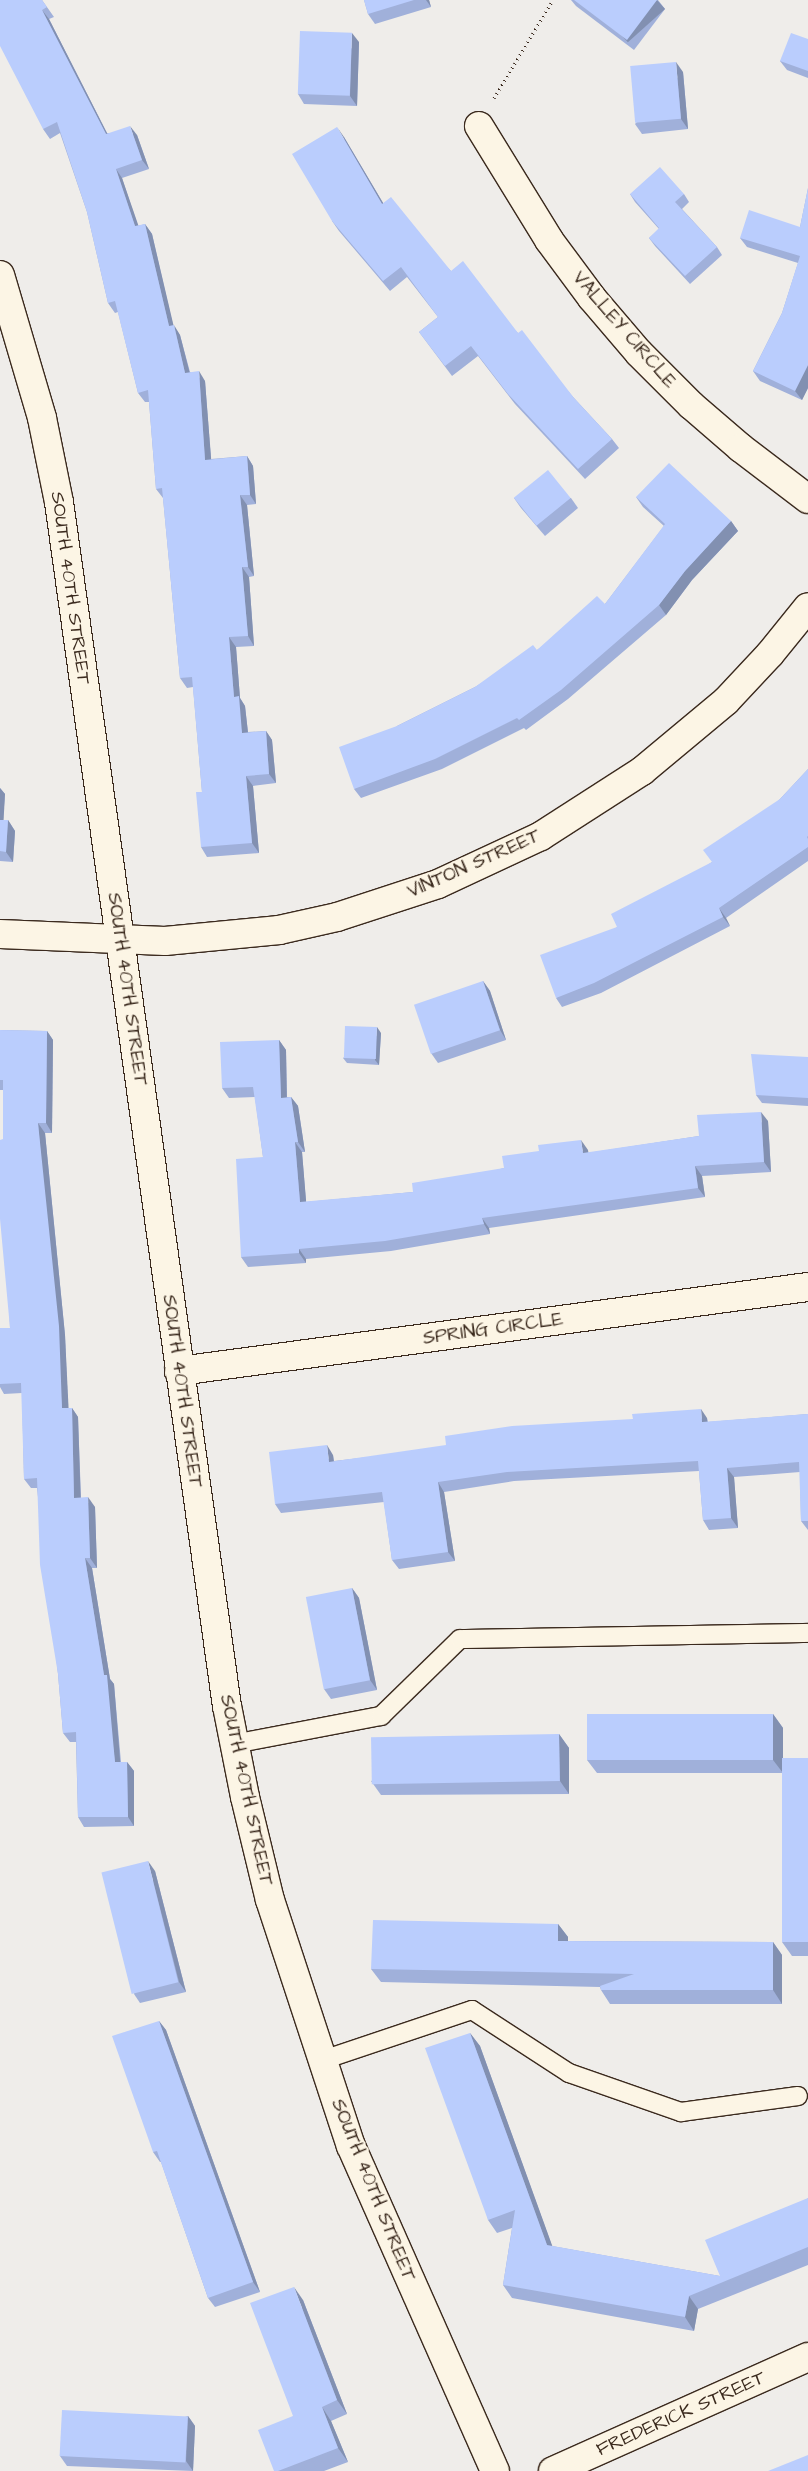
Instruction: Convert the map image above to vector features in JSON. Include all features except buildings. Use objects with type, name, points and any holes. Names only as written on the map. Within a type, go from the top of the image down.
[{"type":"street","name":"VALLEY CIRCLE","points":[[479,126],[549,240],[592,298],[640,353],[734,442],[808,499]]},
{"type":"street","name":"SOUTH 40TH STREET","points":[[0,275],[42,418],[59,502],[121,940],[179,1371],[234,1744],[270,1900],[351,2146],[495,2471]]},
{"type":"street","name":"VINTON STREET","points":[[0,934],[165,941],[279,930],[337,917],[438,884],[533,840],[642,771],[726,701],[770,654],[808,607]]},
{"type":"street","name":"SPRING CIRCLE","points":[[179,1371],[808,1287]]},
{"type":"street","name":"FREDERICK STREET","points":[[553,2471],[808,2357]]},
{"type":"lane","points":[[234,1744],[382,1716],[460,1639],[808,1633]]},
{"type":"lane","points":[[323,2060],[472,2010],[569,2073],[681,2112],[798,2096]]},
{"type":"path","points":[[479,126],[553,0]]}]
